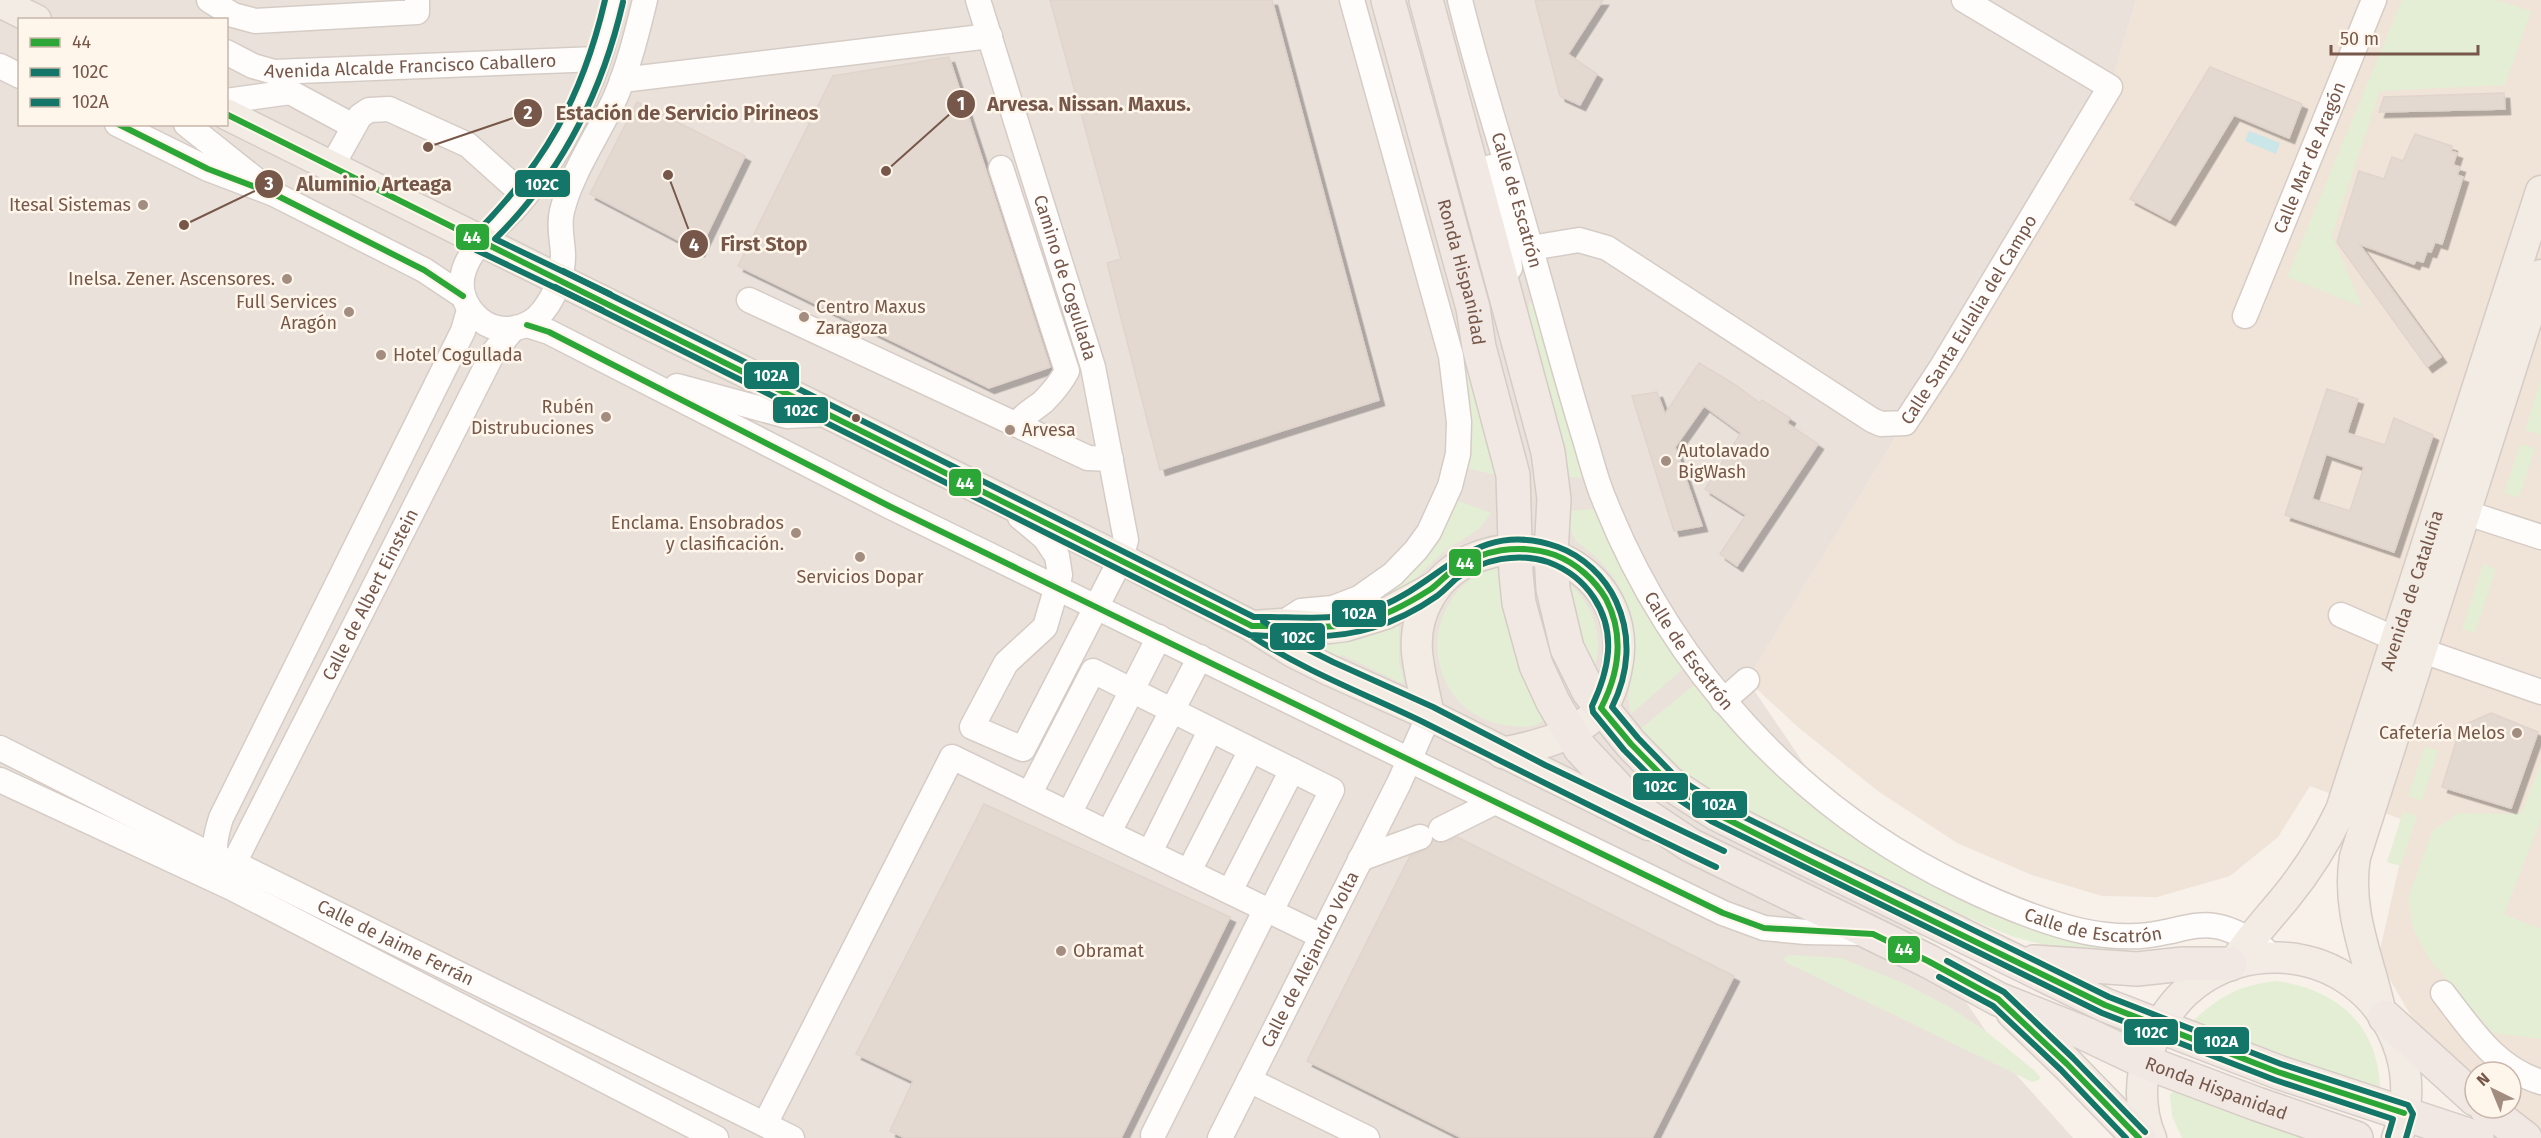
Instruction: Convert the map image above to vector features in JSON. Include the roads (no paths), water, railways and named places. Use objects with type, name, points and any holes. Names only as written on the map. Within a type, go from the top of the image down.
[{"type":"highway","name":"Ronda Hispanidad","points":[[1388,0],[1473,308],[1479,347],[1513,475],[1514,548],[1520,603],[1529,643],[1544,685],[1586,756],[1639,811],[1690,845],[1874,934],[1998,999],[2086,1034],[2145,1062],[2356,1138]]},
{"type":"highway","name":"Ronda Hispanidad","points":[[1426,0],[1518,333],[1548,452],[1554,499],[1551,554],[1554,589],[1567,648],[1578,674],[1601,708],[1631,744],[1670,783],[1716,813],[1946,929],[2105,1005],[2278,1072],[2400,1125],[2477,1138]]},
{"type":"highway","points":[[2015,961],[2137,969],[2238,956]]},
{"type":"highway","points":[[1998,999],[2067,1064],[2139,1138]]},
{"type":"highway","points":[[2382,1013],[2463,1088]]},
{"type":"highway","points":[[2502,1120],[2525,1138]]},
{"type":"main road","points":[[0,2],[32,18]]},
{"type":"main road","points":[[228,115],[1121,559],[1267,625],[1312,628],[1347,626],[1386,614],[1433,588],[1466,561],[1499,549],[1514,548],[1551,554],[1574,565],[1604,595],[1617,626],[1618,660],[1612,685],[1601,708],[1570,732],[1534,746],[1502,753]]},
{"type":"main road","name":"Avenida de Cataluña","points":[[2382,1013],[2354,916],[2352,875],[2409,645],[2541,191]]},
{"type":"main road","name":"Avenida de Cataluña","points":[[2151,1138],[2143,1110],[2142,1086],[2145,1062],[2158,1026],[2175,1002],[2196,982],[2238,956],[2289,893],[2328,837],[2464,512],[2541,275]]},
{"type":"main road","points":[[1429,715],[1417,640],[1423,613],[1433,588]]},
{"type":"main road","points":[[1267,625],[1293,652],[1429,715]]},
{"type":"main road","name":"Ronda Hispanidad","points":[[1429,715],[1690,845]]},
{"type":"main road","name":"Avenida de Cataluña","points":[[2238,956],[2274,957],[2314,963],[2333,970],[2358,987],[2382,1013],[2397,1039],[2404,1063],[2407,1088],[2400,1125]]},
{"type":"street","points":[[209,0],[228,18]]},
{"type":"street","points":[[230,20],[255,21],[417,12],[417,0]]},
{"type":"street","points":[[466,303],[461,278],[464,269],[480,242],[512,212],[525,196],[565,135],[587,89],[609,26],[614,0]]},
{"type":"street","points":[[520,327],[543,312],[559,279],[563,255],[560,224],[565,201],[622,80],[645,0]]},
{"type":"street","name":"Camino de Cogullada","points":[[978,0],[1093,367],[1126,540],[1121,559]]},
{"type":"street","points":[[1267,625],[1301,611],[1333,608],[1359,598],[1393,574],[1416,550],[1429,532],[1453,478],[1458,454],[1459,422],[1455,380],[1413,218],[1352,0]]},
{"type":"street","name":"Calle Santa Eulalia del Campo","points":[[1531,248],[1579,240],[1607,248],[1872,420],[1881,424],[1905,423],[2110,87],[1964,0]]},
{"type":"street","name":"Calle Mar de Aragón","points":[[2245,316],[2374,0]]},
{"type":"street","name":"Ronda Hispanidad","points":[[1460,3],[1468,83],[1505,221],[1518,333]]},
{"type":"street","name":"Calle de Escatrón","points":[[1460,3],[1531,248],[1562,366],[1603,497],[1650,597],[1679,643],[1723,701],[1778,760],[1854,823],[1908,858],[1963,887],[2033,916],[2103,935],[2138,936],[2196,925],[2213,925],[2238,956]]},
{"type":"street","points":[[622,80],[990,36]]},
{"type":"street","name":"Avenida Alcalde Francisco Caballero","points":[[228,53],[253,66],[274,72],[598,58]]},
{"type":"street","points":[[0,66],[18,75]]},
{"type":"street","points":[[228,101],[290,92],[353,126]]},
{"type":"street","points":[[332,166],[360,116],[369,110],[378,108],[399,112],[468,145],[511,181],[525,196]]},
{"type":"street","points":[[121,126],[208,170],[274,194],[424,270],[466,303],[490,326],[520,327],[549,332],[889,506],[1723,913],[1764,928],[1874,934]]},
{"type":"street","points":[[189,126],[274,194]]},
{"type":"street","points":[[1001,168],[1067,371],[1059,386],[1042,403],[1023,416],[1017,424]]},
{"type":"street","points":[[1413,218],[1438,261],[1479,347]]},
{"type":"street","points":[[749,300],[1088,458],[1111,459]]},
{"type":"street","name":"Calle de Albert Einstein","points":[[222,862],[215,842],[221,818],[448,363],[463,331],[466,303]]},
{"type":"street","name":"Calle de Albert Einstein","points":[[222,862],[493,352],[520,327]]},
{"type":"street","points":[[628,373],[787,416],[831,414]]},
{"type":"street","points":[[999,499],[1045,538],[1057,556],[1060,575],[1045,627],[1006,663],[972,726],[1023,749],[1121,559]]},
{"type":"street","points":[[2464,512],[2541,537]]},
{"type":"street","points":[[2341,615],[2409,645],[2541,692]]},
{"type":"street","points":[[1070,812],[1160,637]]},
{"type":"street","points":[[1109,832],[1200,657]]},
{"type":"street","points":[[1030,793],[1093,672],[1332,790],[1153,1135]]},
{"type":"street","points":[[1723,701],[1747,680]]},
{"type":"street","name":"Calle de Alejandro Volta","points":[[1220,1138],[1398,783],[1429,715]]},
{"type":"street","points":[[1150,852],[1210,731]]},
{"type":"street","name":"Calle de Jaime Ferrán","points":[[0,748],[222,862],[792,1138]]},
{"type":"street","points":[[1189,871],[1251,750]]},
{"type":"street","points":[[765,1124],[952,757],[1070,812],[1320,936]]},
{"type":"street","points":[[1230,891],[1292,770]]},
{"type":"street","points":[[1398,783],[1439,773]]},
{"type":"street","name":"Calle de Jaime Ferrán","points":[[0,780],[232,888],[716,1138]]},
{"type":"street","points":[[1360,859],[1430,833],[1495,802]]},
{"type":"street","points":[[173,836],[221,818]]},
{"type":"street","points":[[171,861],[222,862],[232,888]]},
{"type":"street","points":[[2443,993],[2485,1048],[2526,1078],[2541,1082]]},
{"type":"street","points":[[1249,1080],[1367,1138]]},
{"type":"water","points":[[2249,131],[2280,143],[2276,154],[2245,141]]},
{"type":"place","name":"Estación de Servicio Pirineos","points":[[428,147]]},
{"type":"place","name":"Arvesa. Nissan. Maxus.","points":[[886,171]]},
{"type":"place","name":"First Stop","points":[[668,175]]},
{"type":"place","name":"Itesal Sistemas","points":[[143,205]]},
{"type":"place","name":"Aluminio Arteaga","points":[[184,225]]},
{"type":"place","name":"Inelsa. Zener. Ascensores.","points":[[287,279]]},
{"type":"place","name":"Full Services Aragón","points":[[349,312]]},
{"type":"place","name":"Centro Maxus Zaragoza","points":[[804,317]]},
{"type":"place","name":"Hotel Cogullada","points":[[381,355]]},
{"type":"place","name":"Rubén Distrubuciones","points":[[606,417]]},
{"type":"place","name":"Arvesa","points":[[1010,430]]},
{"type":"place","name":"Autolavado BigWash","points":[[1666,461]]},
{"type":"place","name":"Enclama. Ensobrados y clasificación.","points":[[796,533]]},
{"type":"place","name":"Servicios Dopar","points":[[860,557]]},
{"type":"place","name":"Cafetería Melos","points":[[2517,733]]},
{"type":"place","name":"Obramat","points":[[1061,951]]}]
